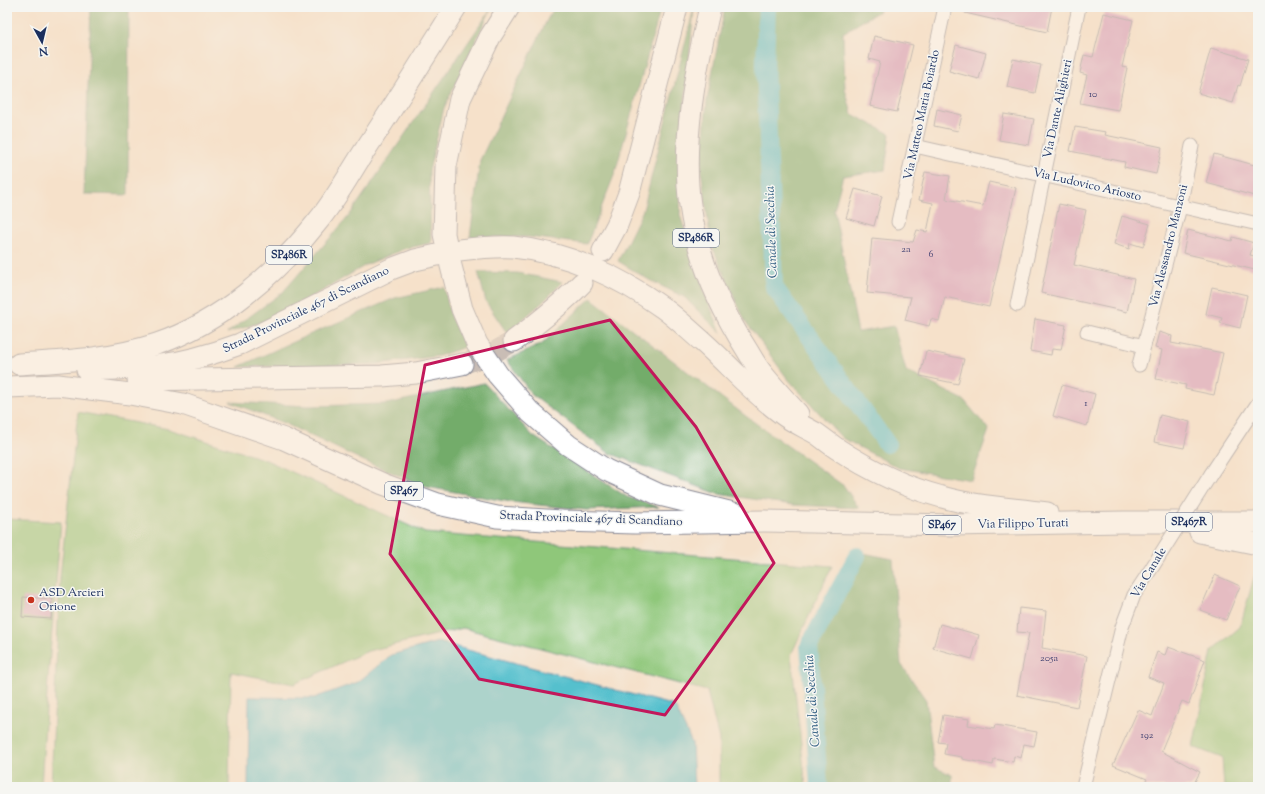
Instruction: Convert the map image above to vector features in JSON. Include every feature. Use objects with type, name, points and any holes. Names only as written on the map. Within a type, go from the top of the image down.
[{"type":"main road","name":"SP486R","points":[[13,364],[76,360],[127,352],[158,343],[187,331],[235,303],[283,262],[319,220],[456,7]]},
{"type":"main road","points":[[509,7],[490,37],[460,99],[446,166],[444,234],[462,309],[478,344],[498,375],[530,412],[568,445],[606,470],[660,495],[765,521]]},
{"type":"main road","points":[[603,251],[617,224],[629,193],[676,7]]},
{"type":"main road","name":"SP486R","points":[[710,7],[694,86],[688,142],[688,185],[694,227],[705,269],[740,340],[762,373],[817,435]]},
{"type":"main road","points":[[460,250],[485,247],[513,247],[544,252],[572,260],[610,276],[663,308],[704,343],[759,395],[785,417],[904,485],[942,498],[983,506],[1176,527],[1258,544]]},
{"type":"main road","name":"Strada Provinciale 467 di Scandiano","points":[[13,364],[84,370],[155,366],[186,361],[214,354],[240,344],[391,269],[415,260],[437,255]]},
{"type":"main road","points":[[514,341],[556,308],[582,282]]},
{"type":"main road","points":[[58,385],[117,380],[382,376],[416,373],[462,364]]},
{"type":"main road","name":"Strada Provinciale 467 di Scandiano","points":[[11,386],[58,385],[130,394],[182,404],[284,439],[383,484],[438,504],[497,517],[636,523],[765,521]]},
{"type":"main road","name":"Via Filippo Turati","points":[[765,521],[950,525],[1122,522],[1258,522]]},
{"type":"street","name":"Via Matteo Maria Boiardo","points":[[898,222],[945,7]]},
{"type":"street","name":"Via Dante Alighieri","points":[[1017,305],[1079,7]]},
{"type":"street","name":"Via Ludovico Ariosto","points":[[915,146],[1258,224]]},
{"type":"street","name":"Via Alessandro Manzoni","points":[[1139,365],[1180,207],[1192,146]]},
{"type":"street","points":[[1087,332],[1144,346]]},
{"type":"street","name":"Via Canale","points":[[1083,787],[1122,627],[1134,595],[1258,403]]},
{"type":"highlighted area","points":[[610,320],[696,427],[774,563],[665,715],[479,679],[390,554],[425,365]]},
{"type":"green space","points":[[91,7],[129,7],[128,195],[84,194]]},
{"type":"green space","points":[[555,7],[661,7],[615,173],[587,244],[528,237],[470,237],[480,160],[548,18]]},
{"type":"green space","points":[[725,7],[879,7],[879,11],[843,33],[845,89],[852,114],[890,134],[885,170],[843,176],[834,210],[858,332],[894,326],[906,371],[964,400],[989,430],[971,480],[899,468],[842,438],[787,378],[745,321],[711,244],[701,169],[707,100]]},
{"type":"green space","points":[[694,8],[683,124],[680,215],[706,296],[721,333],[684,297],[649,280],[618,261],[643,210]]},
{"type":"green space","points":[[491,9],[444,108],[429,171],[431,243],[404,249],[366,265],[322,291],[262,322],[227,333],[283,292],[349,216]]},
{"type":"green space","points":[[478,272],[518,273],[563,282],[544,301],[507,333],[486,302]]},
{"type":"green space","points":[[444,287],[451,318],[465,347],[439,356],[376,364],[238,367],[395,298]]},
{"type":"green space","points":[[591,298],[747,417],[844,486],[859,508],[793,505],[718,494],[609,453],[532,395],[507,360],[542,344]]},
{"type":"green space","points":[[484,383],[533,436],[627,497],[659,507],[586,510],[511,502],[427,487],[364,461],[286,424],[230,402],[308,406],[386,404]]},
{"type":"green space","points":[[78,412],[169,429],[266,460],[425,533],[832,566],[791,655],[806,787],[719,787],[719,739],[707,691],[463,628],[368,651],[294,684],[231,672],[229,787],[51,787],[60,577]]},
{"type":"green space","name":"ASD Arcieri Orione","points":[[7,519],[61,522],[48,678],[41,787],[7,787]]},
{"type":"green space","points":[[863,553],[893,559],[901,664],[926,700],[934,767],[952,775],[952,787],[826,787],[816,646]]},
{"type":"green space","points":[[1258,564],[1258,787],[1224,787],[1222,758],[1193,747],[1212,651],[1240,627]]},
{"type":"water","points":[[438,642],[675,706],[692,743],[694,787],[248,787],[249,697],[314,698],[358,682],[391,655]]},
{"type":"building","points":[[965,7],[1052,7],[1047,32],[965,13]]},
{"type":"building","points":[[1104,13],[1133,20],[1122,67],[1127,68],[1118,110],[1080,103],[1087,75],[1080,73],[1084,55],[1093,57]]},
{"type":"building","points":[[874,36],[913,45],[897,112],[870,106],[880,62],[869,59]]},
{"type":"building","points":[[956,45],[986,53],[979,79],[949,71]]},
{"type":"building","points":[[1211,48],[1248,59],[1233,103],[1198,93]]},
{"type":"building","points":[[1013,59],[1041,65],[1035,93],[1007,87]]},
{"type":"building","points":[[937,109],[962,115],[958,131],[934,126]]},
{"type":"building","points":[[1004,114],[1034,119],[1029,145],[999,140]]},
{"type":"building","points":[[1075,127],[1106,132],[1105,135],[1162,147],[1156,174],[1124,167],[1125,162],[1070,151]]},
{"type":"building","points":[[1214,154],[1258,166],[1258,197],[1206,183]]},
{"type":"building","points":[[925,172],[950,176],[946,199],[983,206],[989,182],[1016,188],[989,307],[945,297],[939,321],[931,319],[929,326],[905,320],[911,297],[867,293],[872,238],[913,242],[917,230],[927,232],[933,203],[919,200]]},
{"type":"building","points":[[855,189],[882,196],[874,226],[846,218]]},
{"type":"building","points":[[1059,204],[1086,210],[1074,265],[1134,279],[1127,312],[1041,293]]},
{"type":"building","points":[[1122,216],[1150,224],[1143,247],[1130,243],[1129,249],[1114,244]]},
{"type":"building","points":[[1188,230],[1232,241],[1233,237],[1254,243],[1250,255],[1258,257],[1255,270],[1183,253]]},
{"type":"building","points":[[1212,287],[1247,295],[1240,328],[1220,323],[1222,318],[1206,314]]},
{"type":"building","points":[[1035,319],[1066,325],[1061,350],[1052,349],[1051,355],[1030,351]]},
{"type":"building","points":[[1159,332],[1172,336],[1171,343],[1223,353],[1214,395],[1185,389],[1186,385],[1156,379],[1162,350],[1155,348]]},
{"type":"building","points":[[926,351],[964,359],[958,384],[920,376]]},
{"type":"building","points":[[1062,385],[1095,394],[1087,426],[1053,416]]},
{"type":"building","points":[[1160,415],[1190,422],[1184,448],[1154,442]]},
{"type":"building","points":[[1215,575],[1240,586],[1226,620],[1200,610]]},
{"type":"building","points":[[23,597],[52,599],[51,619],[22,617]]},
{"type":"building","points":[[1019,608],[1046,611],[1042,648],[1087,656],[1077,707],[1017,695],[1029,633],[1017,632]]},
{"type":"building","points":[[940,624],[979,635],[972,659],[933,648]]},
{"type":"building","points":[[1168,647],[1205,660],[1189,704],[1182,701],[1161,751],[1200,772],[1192,787],[1143,787],[1147,779],[1113,765],[1138,710],[1152,716],[1164,683],[1148,677],[1157,652],[1165,655]]},
{"type":"building","points":[[943,715],[969,719],[968,725],[994,729],[995,725],[1037,732],[1034,746],[1024,744],[1021,758],[1014,756],[1013,762],[994,759],[993,765],[944,754],[946,743],[938,742]]},
{"type":"waterway","name":"Canale di Secchia","points":[[767,7],[765,64],[774,287],[887,444]]},
{"type":"waterway","name":"Canale di Secchia","points":[[819,787],[809,646],[857,556]]},
{"type":"tunnel","points":[[462,364],[489,355],[514,341]]},
{"type":"place","name":"ASD Arcieri Orione","points":[[31,600]]}]
